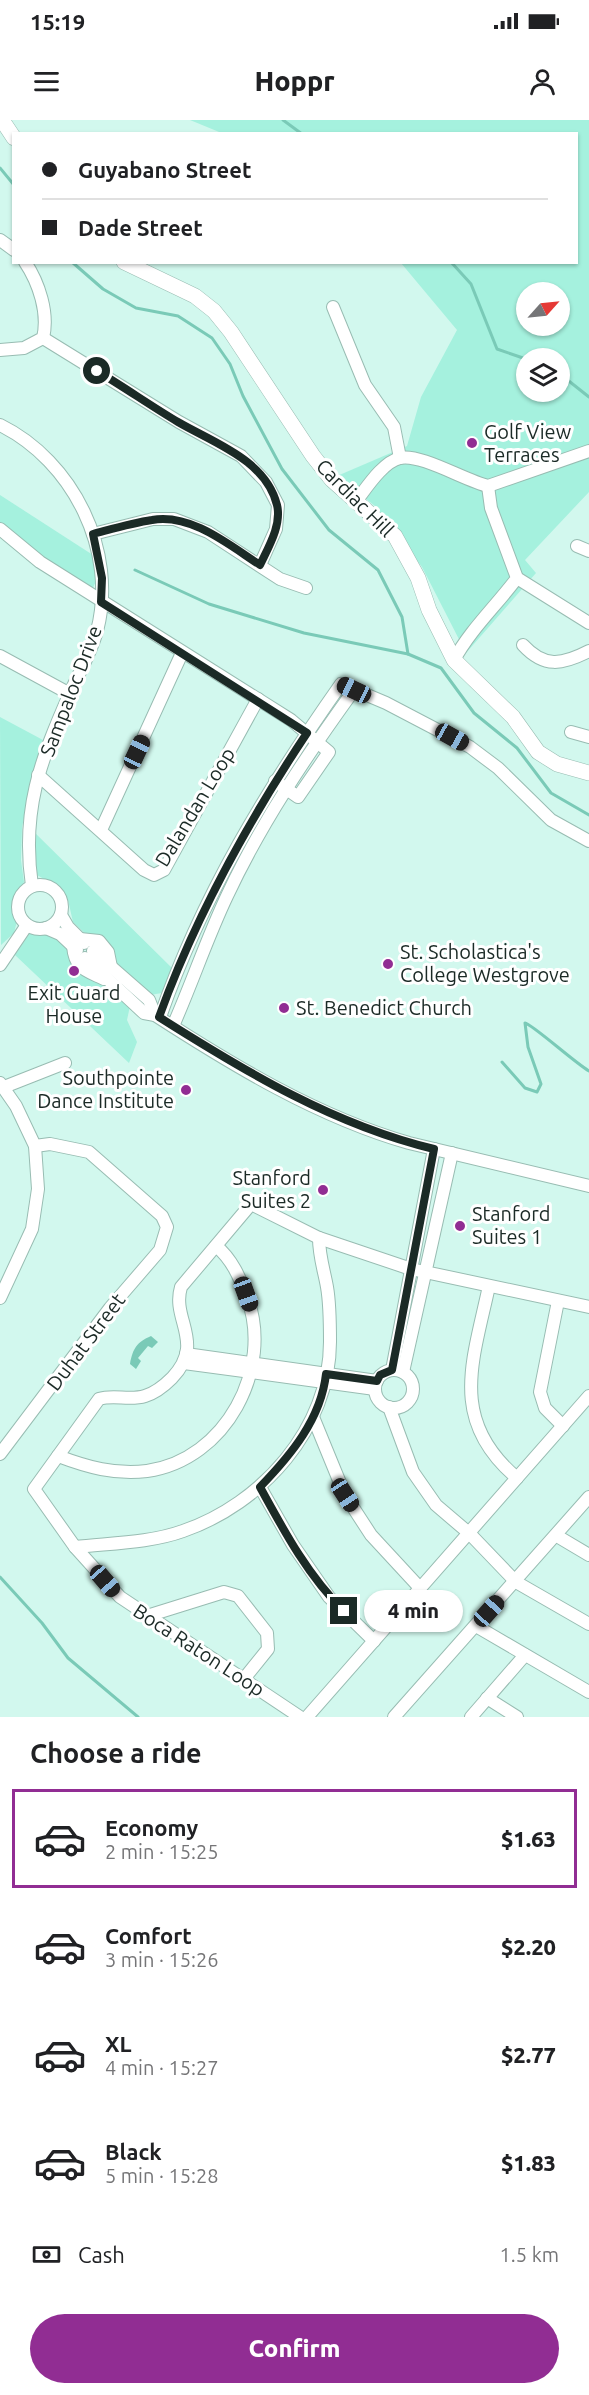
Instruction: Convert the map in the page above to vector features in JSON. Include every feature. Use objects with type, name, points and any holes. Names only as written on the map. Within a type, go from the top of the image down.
[{"type":"main road","points":[[2,120],[12,135]]},
{"type":"main road","name":"Cardiac Hill","points":[[128,264],[187,292],[214,311],[231,332],[313,456],[332,480],[381,521],[400,545],[454,660],[506,709],[538,752],[557,764],[589,773]]},
{"type":"street","points":[[26,264],[36,282],[43,308],[43,338]]},
{"type":"street","points":[[333,307],[365,385],[394,427],[400,458]]},
{"type":"street","points":[[0,350],[24,348],[43,338]]},
{"type":"street","points":[[43,338],[179,422],[241,456],[249,464],[266,482],[278,505],[276,529],[260,565]]},
{"type":"street","name":"Sampaloc Drive","points":[[0,424],[32,445],[60,472],[75,494],[93,534],[102,578],[97,630],[38,775],[28,828],[27,848],[32,886]]},
{"type":"street","points":[[357,500],[388,466],[400,458],[418,459],[488,486],[589,451]]},
{"type":"street","points":[[488,486],[494,516],[517,578],[589,623]]},
{"type":"street","points":[[93,534],[153,519],[174,519],[208,532],[279,579],[306,588]]},
{"type":"street","points":[[0,529],[40,562],[258,699],[318,741]]},
{"type":"street","points":[[577,546],[589,551]]},
{"type":"street","points":[[454,660],[475,628],[496,607],[517,578]]},
{"type":"street","points":[[523,645],[541,660],[555,663],[589,651]]},
{"type":"street","points":[[101,830],[182,653]]},
{"type":"street","points":[[0,656],[70,694]]},
{"type":"street","points":[[157,1016],[183,952],[214,887],[274,782],[341,684],[386,703],[470,747],[498,768],[551,820],[589,842]]},
{"type":"street","points":[[173,1026],[228,895],[287,789],[354,690]]},
{"type":"street","name":"Dalandan Loop","points":[[38,775],[144,870],[154,875],[164,870],[258,699]]},
{"type":"street","points":[[571,732],[589,737]]},
{"type":"street","points":[[274,782],[287,789]]},
{"type":"street","points":[[46,928],[58,921],[61,915],[61,900],[58,894],[46,886],[32,886],[26,889],[19,901],[19,914],[27,925],[46,928],[60,934],[83,949]]},
{"type":"street","points":[[61,915],[83,949],[108,981],[144,1013],[157,1016],[224,1059],[336,1116],[382,1136],[589,1186]]},
{"type":"street","points":[[0,965],[27,925]]},
{"type":"street","points":[[108,981],[82,969],[74,958],[93,939],[104,946],[111,967],[148,1000],[157,1016]]},
{"type":"street","points":[[0,1298],[32,1229],[38,1189],[35,1146],[2,1085],[64,1063]]},
{"type":"street","name":"Duhat Street","points":[[0,1454],[110,1308],[160,1250],[167,1227],[162,1216],[89,1152],[50,1144],[35,1146]]},
{"type":"street","points":[[397,1371],[411,1269],[434,1149]]},
{"type":"street","points":[[397,1371],[425,1272],[452,1153]]},
{"type":"street","points":[[376,1385],[185,1358],[188,1337],[177,1300],[181,1287],[250,1204],[319,1238],[411,1269],[589,1307]]},
{"type":"street","points":[[75,1547],[182,1532],[228,1511],[260,1487],[304,1434],[313,1417],[326,1378],[330,1343],[327,1287],[320,1262],[319,1238]]},
{"type":"street","points":[[58,1456],[104,1471],[148,1471],[182,1460],[212,1438],[234,1413],[252,1367],[255,1346],[252,1311],[240,1278],[216,1246]]},
{"type":"street","points":[[489,1286],[469,1380],[472,1403],[483,1440],[504,1468],[516,1478]]},
{"type":"street","points":[[558,1301],[540,1392],[545,1408],[562,1426]]},
{"type":"street","name":"Boca Raton Loop","points":[[185,1358],[164,1387],[147,1396],[128,1400],[107,1396],[99,1399],[34,1489],[75,1547],[120,1597],[300,1717]]},
{"type":"street","points":[[397,1371],[380,1375],[376,1385],[379,1400],[389,1407],[413,1472],[436,1505],[470,1534],[516,1582],[589,1624]]},
{"type":"street","points":[[389,1407],[401,1406],[410,1399],[412,1387],[397,1371]]},
{"type":"street","points":[[307,1717],[589,1396]]},
{"type":"street","points":[[313,1417],[345,1495],[371,1535],[420,1588]]},
{"type":"street","points":[[260,1487],[293,1545],[329,1597],[374,1641]]},
{"type":"street","points":[[394,1717],[557,1536],[589,1497]]},
{"type":"street","points":[[557,1536],[589,1555]]},
{"type":"street","points":[[147,1616],[224,1592],[238,1596],[267,1633],[268,1650],[243,1680]]},
{"type":"street","points":[[476,1626],[589,1692]]},
{"type":"street","points":[[471,1717],[525,1655]]},
{"type":"street","points":[[487,1698],[517,1717]]},
{"type":"shaded area","points":[[190,120],[589,120],[589,492],[525,560],[536,573],[466,653],[422,567],[375,506],[337,476],[407,446],[421,397],[457,330],[402,264],[578,264],[578,132],[219,132]]},
{"type":"shaded area","points":[[0,495],[96,557],[98,577],[91,592],[0,526]]},
{"type":"shaded area","points":[[0,717],[43,740],[36,761],[22,827],[21,860],[24,882],[17,896],[15,912],[17,921],[14,933],[1,945]]},
{"type":"shaded area","points":[[31,829],[173,969],[162,993],[150,995],[73,922],[63,890],[37,875]]},
{"type":"shaded area","points":[[50,932],[130,1006],[127,1020],[137,1042],[129,1063],[15,955],[30,933]]},
{"type":"shaded area","points":[[151,1336],[158,1342],[152,1348],[148,1346],[138,1358],[141,1361],[136,1369],[130,1364],[134,1350],[139,1343]]},
{"type":"waterway","points":[[283,120],[299,132]]},
{"type":"waterway","points":[[0,168],[12,183]]},
{"type":"waterway","points":[[74,264],[103,289],[136,308],[178,316],[212,338],[230,364],[243,396],[282,469],[329,530],[378,570],[402,617],[408,654]]},
{"type":"waterway","points":[[453,264],[471,284],[497,349],[516,356]]},
{"type":"waterway","points":[[570,382],[589,397]]},
{"type":"waterway","points":[[135,570],[209,604],[304,633],[408,654],[441,668],[474,713],[517,748],[551,793],[589,815]]},
{"type":"waterway","points":[[502,1062],[525,1088],[537,1092],[541,1084],[528,1047],[525,1023],[589,1071]]},
{"type":"waterway","points":[[0,1577],[42,1623],[68,1658],[138,1717]]},
{"type":"place","name":"Golf View Terraces","points":[[472,443]]},
{"type":"place","name":"St. Scholastica's College Westgrove","points":[[388,964]]},
{"type":"place","name":"Exit Guard House","points":[[74,971]]},
{"type":"place","name":"St. Benedict Church","points":[[284,1008]]},
{"type":"place","name":"Southpointe Dance Institute","points":[[186,1090]]},
{"type":"place","name":"Stanford Suites 2","points":[[323,1190]]},
{"type":"place","name":"Stanford Suites 1","points":[[460,1226]]},
{"type":"route","points":[[97,371],[179,422],[241,456],[266,482],[278,505],[276,529],[260,565],[208,532],[174,519],[153,519],[93,534],[102,578],[101,602],[258,699],[307,733],[274,782],[214,887],[183,952],[159,1017],[224,1059],[295,1096],[382,1136],[434,1149],[392,1370],[380,1375],[377,1381],[326,1374],[319,1404],[304,1434],[280,1466],[260,1487],[293,1545],[329,1597],[344,1611]]}]
